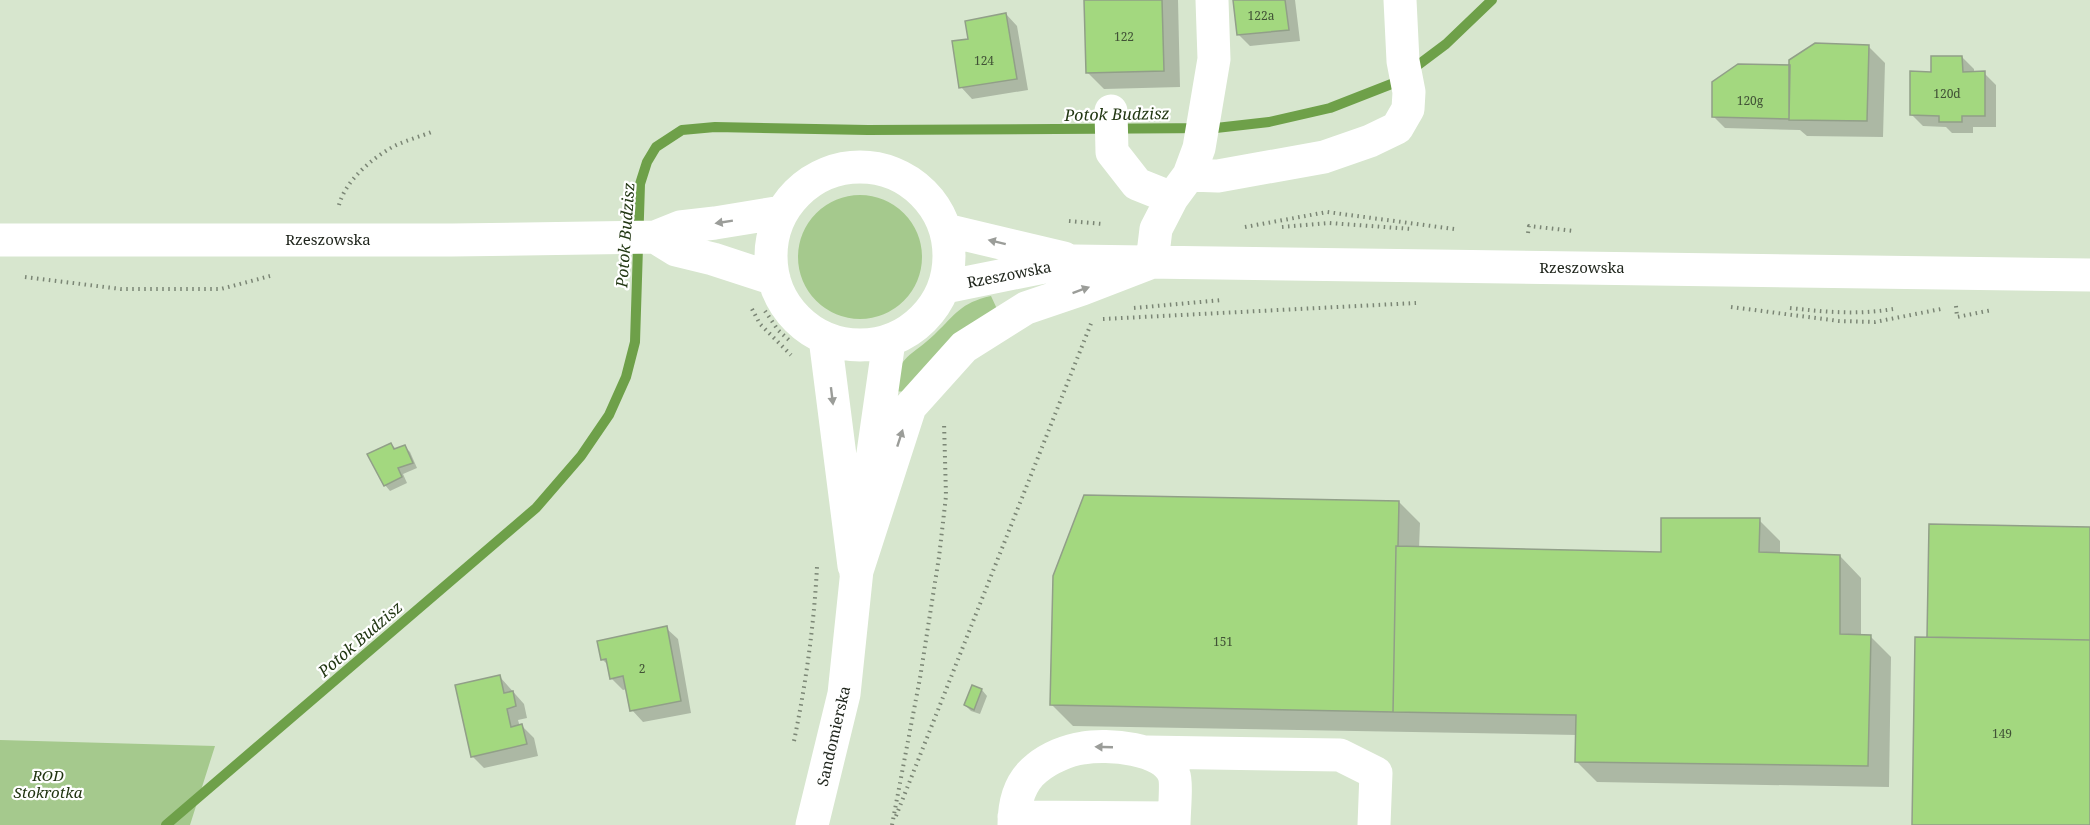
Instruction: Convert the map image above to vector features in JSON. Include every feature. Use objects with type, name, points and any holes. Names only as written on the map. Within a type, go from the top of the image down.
[{"type":"street","points":[[855,574],[910,407],[964,346],[1026,308],[1152,262],[1156,229],[1191,159],[1214,59],[1212,0]]},
{"type":"street","points":[[1191,159],[1218,176],[1324,157],[1370,141],[1397,128],[1408,109],[1400,0]]},
{"type":"street","points":[[1111,111],[1112,152],[1137,184],[1191,159]]},
{"type":"street","points":[[859,167],[882,170],[903,177],[922,191],[936,208],[946,230],[950,258],[945,287],[932,310],[913,329],[889,341],[867,345],[845,344],[825,338],[802,324],[784,304],[774,279],[771,256],[774,233],[782,212],[796,194],[814,179],[836,170],[859,167]]},
{"type":"street","name":"Rzeszowska","points":[[0,240],[655,237],[680,227],[782,212]]},
{"type":"street","name":"Rzeszowska","points":[[946,230],[1074,261]]},
{"type":"street","name":"Rzeszowska","points":[[655,237],[676,250],[713,259],[774,279]]},
{"type":"street","name":"Rzeszowska","points":[[945,287],[1074,261],[2090,275]]},
{"type":"street","points":[[825,338],[855,574]]},
{"type":"street","points":[[855,574],[889,341]]},
{"type":"street","name":"Sandomierska","points":[[812,825],[844,694],[855,574]]},
{"type":"street","points":[[1146,752],[1167,765],[1174,775],[1174,822],[1014,821],[1014,807],[1018,792],[1037,768],[1083,747],[1098,746],[1131,748],[1146,752],[1340,755],[1376,773],[1374,825]]},
{"type":"path","points":[[339,239],[339,204],[344,190],[360,172],[390,148],[434,131]]},
{"type":"path","points":[[1128,308],[1231,299]]},
{"type":"path","points":[[1083,321],[1425,302]]},
{"type":"path","points":[[1724,306],[1839,321],[1875,322],[1956,306]]},
{"type":"path","points":[[892,825],[1092,320]]},
{"type":"path","points":[[892,825],[920,678],[939,557],[946,496],[944,411]]},
{"type":"path","points":[[793,747],[804,691],[815,605],[818,557]]},
{"type":"green space","points":[[860,195],[884,199],[904,213],[918,233],[922,257],[918,281],[904,301],[884,315],[860,319],[836,315],[816,301],[802,281],[798,257],[802,233],[816,213],[836,199]]},
{"type":"green space","points":[[991,296],[997,309],[909,392],[892,391],[898,370],[907,357],[959,310],[972,302]]},
{"type":"green space","name":"ROD Stokrotka","points":[[0,740],[215,746],[190,825],[0,825]]},
{"type":"building","points":[[1084,0],[1162,0],[1164,71],[1086,73]]},
{"type":"building","points":[[1233,0],[1285,0],[1289,30],[1237,35]]},
{"type":"building","points":[[1006,13],[1017,79],[959,88],[952,41],[968,39],[965,21]]},
{"type":"building","points":[[1815,43],[1869,45],[1867,121],[1789,120],[1789,60]]},
{"type":"building","points":[[1931,56],[1962,56],[1963,72],[1985,71],[1985,116],[1962,116],[1962,122],[1939,122],[1939,116],[1910,115],[1910,71],[1931,72]]},
{"type":"building","points":[[1738,64],[1790,65],[1789,119],[1712,117],[1712,82]]},
{"type":"building","points":[[391,443],[394,449],[405,445],[413,463],[398,468],[402,477],[384,486],[367,454]]},
{"type":"building","points":[[1084,495],[1399,501],[1393,712],[1050,705],[1053,576]]},
{"type":"building","points":[[1661,518],[1760,518],[1759,552],[1840,555],[1840,634],[1871,635],[1868,766],[1575,762],[1576,715],[1393,712],[1396,546],[1661,552]]},
{"type":"building","points":[[1929,524],[2090,527],[2090,640],[1927,637]]},
{"type":"building","points":[[667,626],[681,701],[630,711],[623,676],[610,679],[606,659],[601,660],[597,641]]},
{"type":"building","points":[[1915,637],[2090,640],[2090,825],[1912,825]]},
{"type":"building","points":[[500,675],[504,693],[513,691],[516,706],[507,709],[511,727],[522,724],[527,744],[471,757],[455,685]]},
{"type":"building","points":[[972,685],[982,689],[974,710],[964,705]]},
{"type":"waterway","name":"Potok Budzisz","points":[[166,825],[536,508],[581,456],[609,415],[626,377],[635,342],[640,184],[647,162],[656,147],[682,130],[715,127],[868,130],[1216,128],[1269,122],[1330,108],[1394,83],[1446,44],[1492,0]]}]
